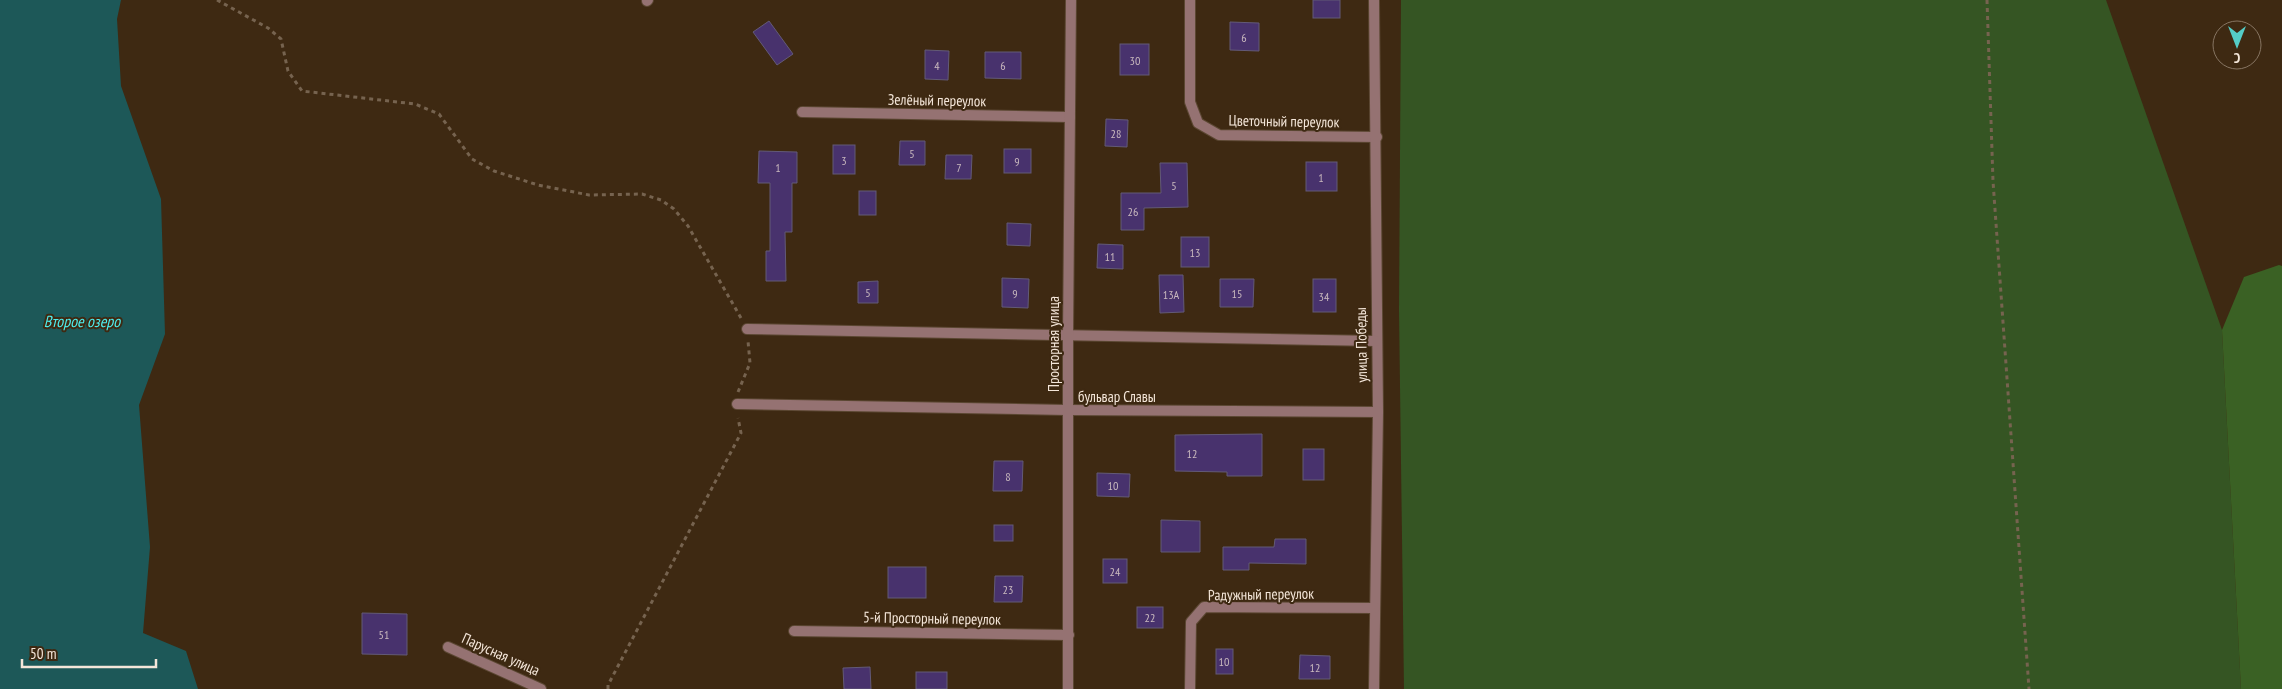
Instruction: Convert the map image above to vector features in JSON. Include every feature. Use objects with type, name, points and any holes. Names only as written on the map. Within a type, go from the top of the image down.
[{"type":"street","name":"Просторная улица","points":[[1068,689],[1067,410],[1071,0]]},
{"type":"street","name":"Цветочный переулок","points":[[1190,0],[1190,102],[1198,123],[1219,136],[1376,137]]},
{"type":"street","name":"улица Победы","points":[[1374,0],[1378,412],[1374,689]]},
{"type":"street","name":"Зелёный переулок","points":[[802,112],[1070,117]]},
{"type":"street","points":[[747,329],[1376,341]]},
{"type":"street","name":"бульвар Славы","points":[[737,404],[1067,410],[1378,412]]},
{"type":"street","name":"Радужный переулок","points":[[1190,689],[1191,622],[1204,607],[1375,608]]},
{"type":"street","name":"5-й Просторный переулок","points":[[794,631],[1069,635]]},
{"type":"street","name":"Парусная улица","points":[[448,647],[541,689]]},
{"type":"path","points":[[217,0],[268,28],[281,39],[288,72],[302,91],[415,104],[439,114],[472,159],[494,171],[538,185],[589,195],[642,194],[661,200],[674,209],[688,226],[747,329],[750,364],[738,390],[737,404],[740,434],[608,685],[608,689]]},
{"type":"path","points":[[1987,0],[1993,181],[2029,689]]},
{"type":"green space","points":[[1401,0],[2106,0],[2222,330],[2241,689],[1404,689],[1399,310]]},
{"type":"green space","points":[[2279,265],[2282,266],[2282,689],[2241,689],[2222,330],[2244,277]]},
{"type":"water","name":"Второе озеро","points":[[0,0],[121,0],[117,19],[121,86],[161,199],[165,334],[139,405],[150,547],[143,633],[186,651],[198,689],[0,689]]},
{"type":"building","points":[[1313,0],[1340,0],[1340,18],[1313,18]]},
{"type":"building","points":[[769,21],[793,54],[777,65],[753,32]]},
{"type":"building","points":[[1230,22],[1259,23],[1259,51],[1230,50]]},
{"type":"building","points":[[1120,44],[1149,44],[1149,75],[1120,75]]},
{"type":"building","points":[[925,50],[949,51],[948,80],[925,79]]},
{"type":"building","points":[[985,52],[1021,52],[1021,79],[985,78]]},
{"type":"building","points":[[1106,119],[1128,120],[1127,147],[1105,146]]},
{"type":"building","points":[[900,141],[925,141],[925,165],[899,165]]},
{"type":"building","points":[[833,145],[855,145],[855,174],[833,174]]},
{"type":"building","points":[[1004,149],[1031,149],[1031,173],[1004,173]]},
{"type":"building","points":[[759,151],[797,152],[797,183],[792,183],[792,232],[785,232],[786,281],[766,281],[766,251],[770,251],[770,183],[758,183]]},
{"type":"building","points":[[946,155],[972,155],[971,179],[945,179]]},
{"type":"building","points":[[1306,162],[1337,162],[1337,191],[1306,191]]},
{"type":"building","points":[[1160,163],[1187,163],[1188,207],[1144,208],[1144,230],[1121,230],[1121,193],[1161,193]]},
{"type":"building","points":[[859,191],[876,191],[876,215],[859,215]]},
{"type":"building","points":[[1007,223],[1031,224],[1030,246],[1007,245]]},
{"type":"building","points":[[1181,237],[1209,237],[1209,267],[1181,267]]},
{"type":"building","points":[[1098,244],[1123,245],[1123,269],[1097,268]]},
{"type":"building","points":[[1159,275],[1183,275],[1184,312],[1160,313]]},
{"type":"building","points":[[1002,278],[1029,279],[1028,308],[1002,307]]},
{"type":"building","points":[[1220,279],[1254,279],[1253,307],[1220,307]]},
{"type":"building","points":[[1313,279],[1336,279],[1336,312],[1313,312]]},
{"type":"building","points":[[878,281],[878,303],[858,303],[858,282]]},
{"type":"building","points":[[1262,434],[1262,476],[1227,476],[1227,472],[1175,471],[1175,435]]},
{"type":"building","points":[[1303,449],[1324,449],[1324,480],[1303,480]]},
{"type":"building","points":[[994,461],[1023,461],[1022,491],[993,491]]},
{"type":"building","points":[[1097,473],[1130,474],[1129,497],[1097,496]]},
{"type":"building","points":[[1161,520],[1200,521],[1200,552],[1161,552]]},
{"type":"building","points":[[994,525],[1013,525],[1013,541],[994,541]]},
{"type":"building","points":[[1275,539],[1306,539],[1306,564],[1249,563],[1249,570],[1223,570],[1223,547],[1274,547]]},
{"type":"building","points":[[1103,559],[1127,559],[1127,583],[1103,583]]},
{"type":"building","points":[[888,567],[926,567],[926,598],[888,598]]},
{"type":"building","points":[[995,576],[1023,576],[1022,602],[994,602]]},
{"type":"building","points":[[1137,607],[1163,607],[1163,628],[1137,628]]},
{"type":"building","points":[[362,613],[407,614],[407,655],[362,654]]},
{"type":"building","points":[[1216,649],[1233,649],[1233,674],[1216,674]]},
{"type":"building","points":[[1300,655],[1330,656],[1330,679],[1299,679]]},
{"type":"building","points":[[870,667],[871,689],[844,689],[843,668]]},
{"type":"building","points":[[916,672],[947,672],[947,689],[916,689]]}]
